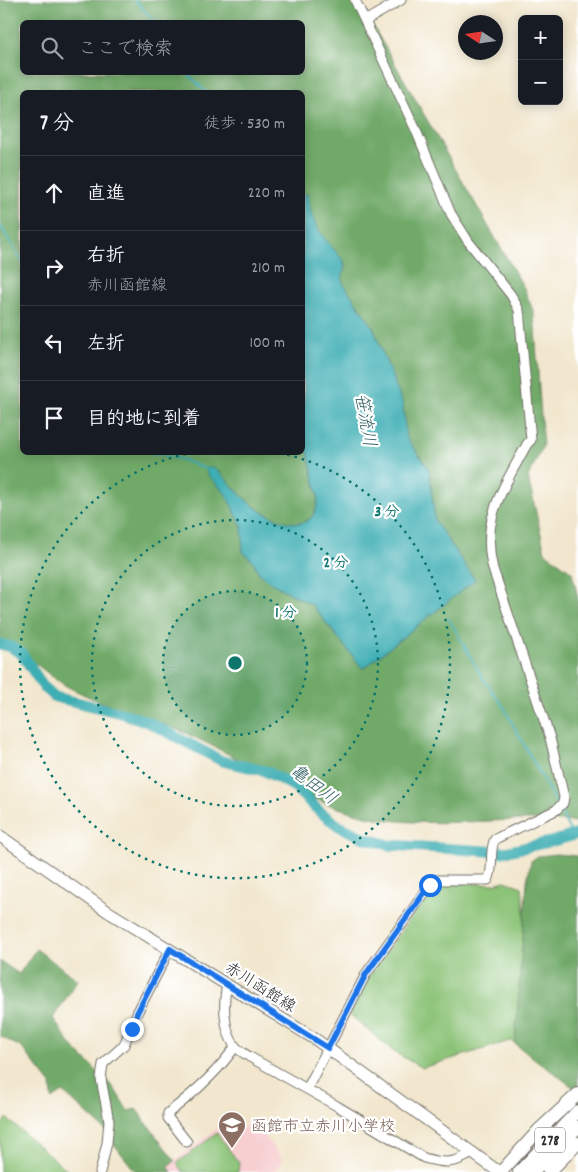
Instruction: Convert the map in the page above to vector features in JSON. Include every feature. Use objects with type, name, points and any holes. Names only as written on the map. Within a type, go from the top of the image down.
[{"type":"highway","points":[[500,1172],[539,1130],[578,1094]]},
{"type":"highway","name":"278","points":[[527,1171],[578,1111]]},
{"type":"highway","name":"278","points":[[527,1171],[578,1127]]},
{"type":"highway","points":[[549,1172],[578,1143]]},
{"type":"main road","name":"赤川函館線","points":[[0,836],[107,911],[328,1048],[500,1172]]},
{"type":"street","points":[[307,1089],[366,974],[434,880],[488,880],[492,862],[492,847],[498,836],[558,808],[564,797],[558,769],[493,569],[488,545],[492,514],[527,444],[531,440],[519,310],[511,295],[468,241],[451,214],[415,128],[355,0]]},
{"type":"street","points":[[365,21],[401,0]]},
{"type":"street","points":[[100,1172],[109,1120],[101,1079],[103,1064],[124,1045],[137,1013],[170,949]]},
{"type":"street","points":[[227,984],[224,1000],[227,1026],[235,1047],[414,1154],[434,1161],[451,1162],[458,1161],[473,1152]]},
{"type":"street","points":[[187,1142],[168,1118],[168,1113],[223,1064],[235,1047]]},
{"type":"street","points":[[448,1172],[451,1162]]},
{"type":"shaded area","name":"函館市立赤川小学校","points":[[224,1123],[233,1137],[247,1125],[263,1133],[283,1160],[275,1172],[172,1172],[168,1166]]},
{"type":"green space","points":[[0,0],[358,0],[524,288],[534,313],[543,446],[528,477],[545,552],[572,572],[578,598],[578,822],[529,820],[406,822],[386,820],[344,810],[280,782],[183,732],[74,690],[12,650],[0,646]]},
{"type":"green space","points":[[556,854],[578,856],[578,1091],[515,1044],[527,881],[531,861],[538,856]]},
{"type":"green space","points":[[505,881],[522,887],[536,1050],[510,1041],[422,1068],[394,1052],[349,1014],[363,985],[435,883],[494,884]]},
{"type":"green space","points":[[36,949],[78,980],[53,1018],[71,1045],[114,1088],[128,1111],[136,1109],[175,1161],[168,1166],[172,1172],[136,1172],[112,1142],[113,1137],[63,1092],[52,1099],[51,1084],[22,1048],[0,1036],[0,961],[19,974]]},
{"type":"green space","points":[[6,1118],[67,1170],[65,1172],[0,1172],[0,1129]]},
{"type":"green space","points":[[217,1133],[239,1163],[238,1172],[183,1172],[177,1163]]},
{"type":"water","points":[[305,194],[308,195],[312,216],[324,238],[344,261],[343,283],[373,327],[403,405],[406,437],[429,469],[435,521],[475,580],[363,669],[312,605],[271,583],[259,573],[253,561],[243,552],[242,526],[225,493],[207,474],[207,469],[210,467],[215,468],[252,505],[277,519],[287,522],[305,522],[311,517],[316,509],[318,496],[305,441]]},
{"type":"waterway","name":"笹流川","points":[[135,0],[153,20]]},
{"type":"waterway","name":"笹流川","points":[[189,75],[204,90]]},
{"type":"waterway","points":[[0,225],[20,259]]},
{"type":"waterway","points":[[163,455],[183,460],[208,470]]},
{"type":"waterway","name":"笹流川","points":[[449,619],[482,677],[503,706],[557,805]]},
{"type":"waterway","name":"亀田川","points":[[0,644],[11,647],[22,654],[43,686],[55,697],[125,714],[148,722],[222,761],[265,771],[292,785],[320,812],[339,826],[364,838],[389,845],[504,852],[578,834]]},
{"type":"waterway","name":"笹流川","points":[[560,811],[572,835]]},
{"type":"place","name":"函館市立赤川小学校","points":[[232,1149]]},
{"type":"route","points":[[132,1029],[137,1013],[170,949],[280,1016],[328,1048],[359,985],[430,885]]}]
